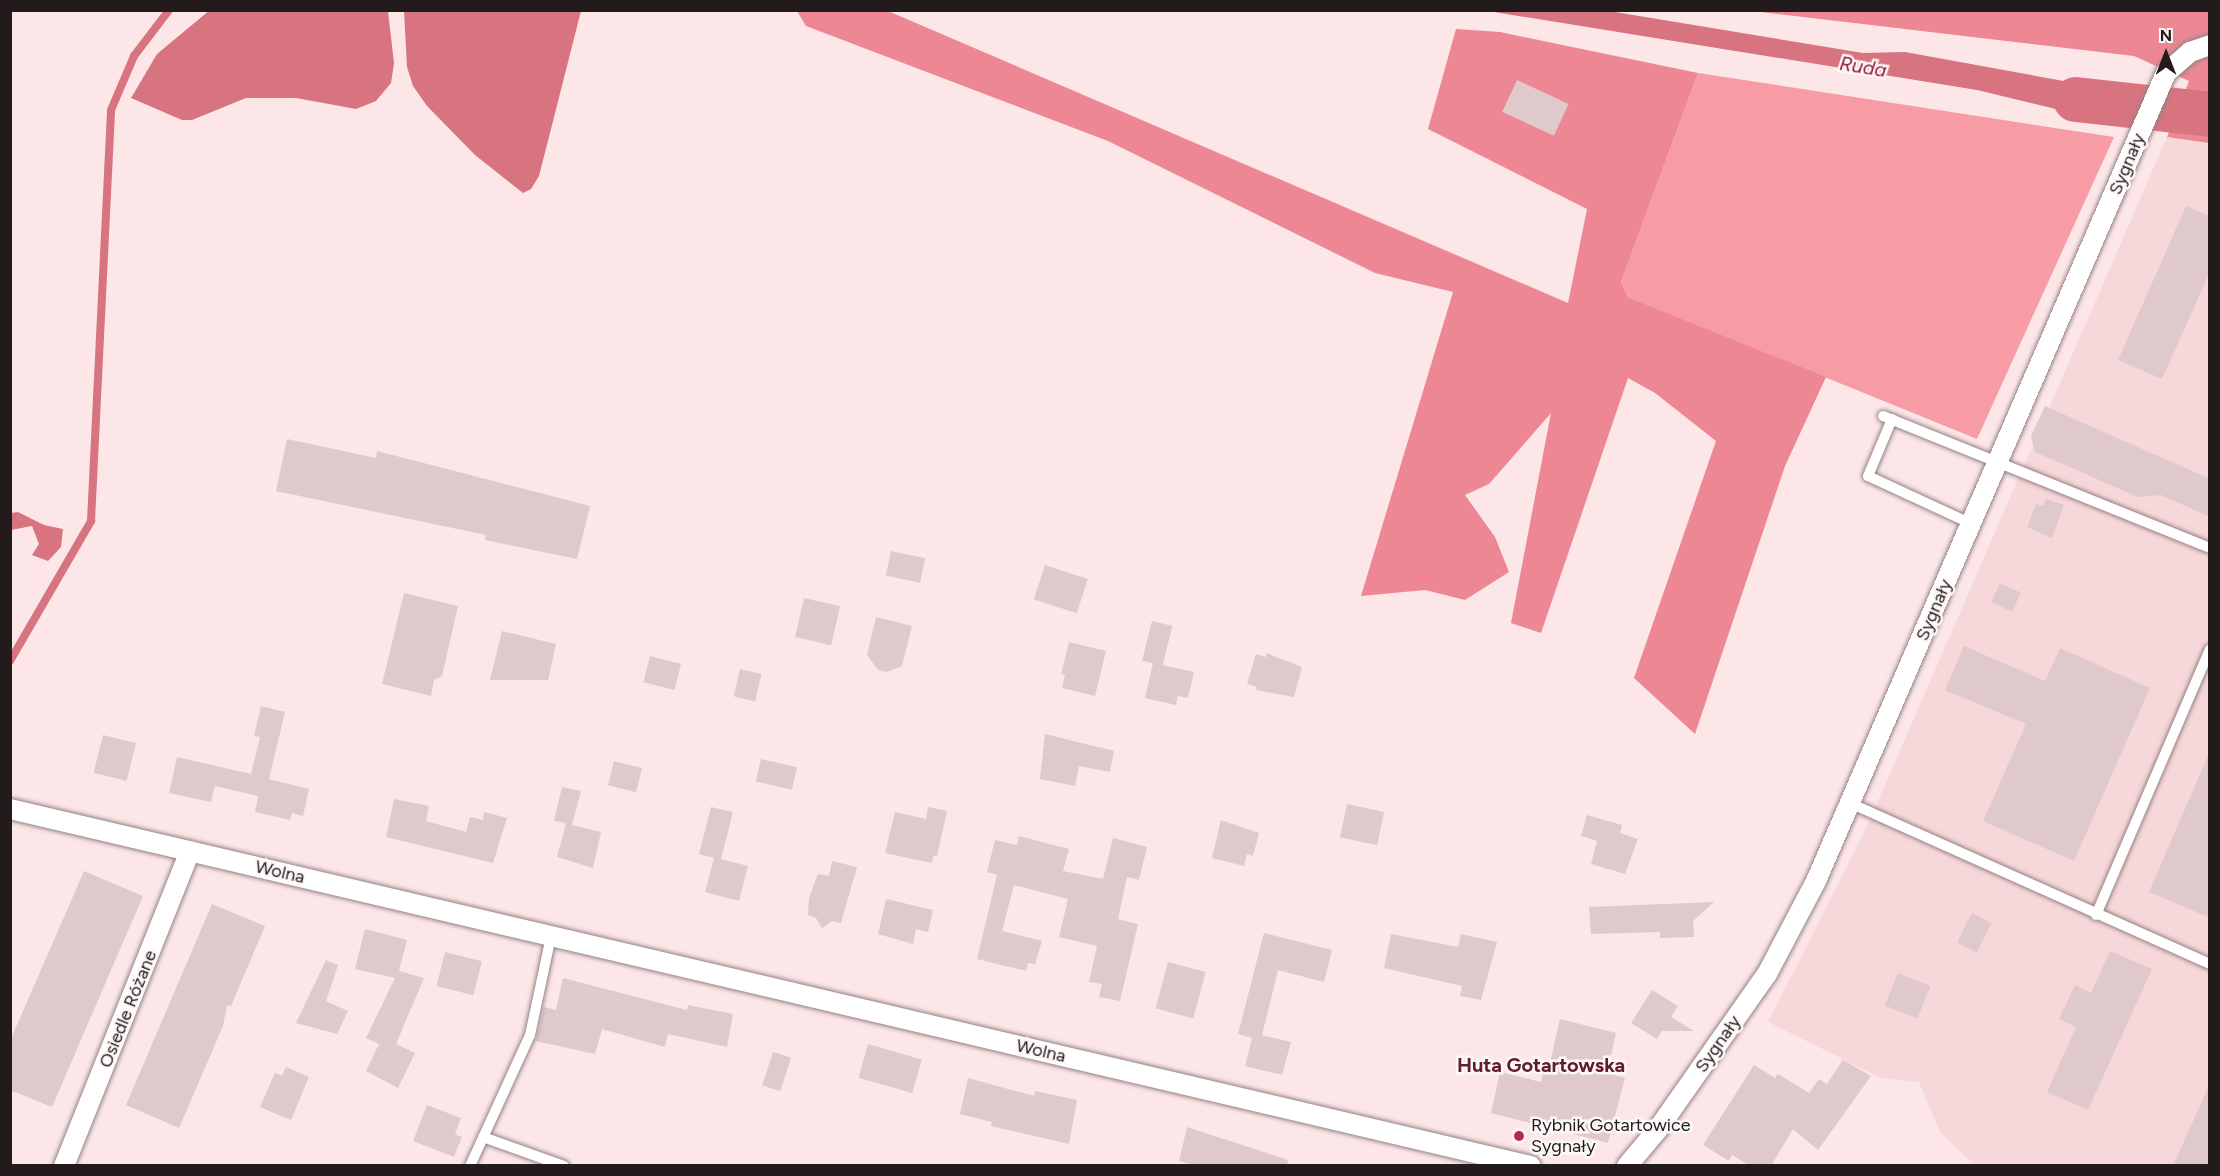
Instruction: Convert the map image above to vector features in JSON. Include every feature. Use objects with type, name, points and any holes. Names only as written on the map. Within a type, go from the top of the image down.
[{"type":"street","name":"Sygnały","points":[[1627,1166],[1659,1130],[1767,974],[1816,881],[2166,73],[2190,52],[2210,45]]},
{"type":"street","name":"Wolna","points":[[10,809],[1531,1166]]},
{"type":"street","name":"Osiedle Różane","points":[[64,1166],[190,851]]},
{"type":"lane","points":[[1972,524],[1868,476],[1888,418],[2210,548]]},
{"type":"lane","points":[[2096,915],[2210,649]]},
{"type":"lane","points":[[1850,803],[2096,915],[2210,964]]},
{"type":"lane","points":[[470,1166],[530,1035],[550,936]]},
{"type":"lane","points":[[483,1137],[564,1166]]},
{"type":"shaded area","points":[[797,11],[888,11],[1568,303],[1587,209],[1428,129],[1456,29],[1500,32],[1698,73],[1621,282],[1628,297],[1826,377],[1785,466],[1695,734],[1634,678],[1716,441],[1655,393],[1628,378],[1541,633],[1511,623],[1551,413],[1489,484],[1465,495],[1495,537],[1509,572],[1465,600],[1425,590],[1361,596],[1453,292],[1375,273],[1108,141],[806,26]]},
{"type":"shaded area","points":[[1753,11],[2209,11],[2209,143],[2167,137],[2189,81],[2134,56]]},
{"type":"shaded area","points":[[1698,73],[2114,137],[1977,439],[1628,297],[1621,282]]},
{"type":"shaded area","points":[[2167,137],[2209,143],[2209,1165],[1974,1165],[1940,1132],[1919,1082],[1881,1078],[1768,1022],[1864,833]]},
{"type":"water","points":[[210,10],[388,11],[394,63],[391,83],[376,101],[356,109],[296,98],[246,98],[192,120],[182,120],[131,98],[157,54]]},
{"type":"water","points":[[404,11],[581,11],[539,176],[531,189],[523,193],[475,155],[427,106],[413,86],[407,67]]},
{"type":"water","points":[[1488,11],[1609,11],[1863,53],[1905,52],[2141,95],[2127,126],[1977,90]]},
{"type":"water","points":[[2171,99],[2209,102],[2209,128],[2162,119]]},
{"type":"water","points":[[18,512],[44,525],[63,529],[61,547],[48,561],[32,555],[39,544],[32,526],[11,530],[11,513]]},
{"type":"building","points":[[1517,80],[1569,104],[1554,136],[1502,112]]},
{"type":"building","points":[[2186,206],[2210,216],[2210,272],[2162,379],[2118,360]]},
{"type":"building","points":[[2045,406],[2210,479],[2210,517],[2161,495],[2138,497],[2035,452],[2031,436]]},
{"type":"building","points":[[287,439],[376,458],[377,451],[590,506],[577,559],[485,540],[486,535],[276,491]]},
{"type":"building","points":[[2046,499],[2064,505],[2052,538],[2027,527],[2036,504],[2043,506]]},
{"type":"building","points":[[891,551],[925,558],[920,583],[886,575]]},
{"type":"building","points":[[1045,565],[1088,579],[1077,613],[1034,599]]},
{"type":"building","points":[[2000,583],[2021,593],[2012,612],[1991,602]]},
{"type":"building","points":[[404,593],[458,606],[442,676],[434,680],[431,696],[382,684]]},
{"type":"building","points":[[804,598],[840,606],[831,645],[795,637]]},
{"type":"building","points":[[876,617],[912,626],[902,666],[886,672],[878,670],[867,655]]},
{"type":"building","points":[[1152,621],[1172,626],[1162,666],[1142,661]]},
{"type":"building","points":[[502,631],[556,644],[548,680],[490,680]]},
{"type":"building","points":[[1069,642],[1106,651],[1095,696],[1062,688],[1065,675],[1061,674]]},
{"type":"building","points":[[1964,646],[2045,681],[2060,648],[2150,688],[2074,861],[1983,821],[2026,724],[1945,690]]},
{"type":"building","points":[[1266,653],[1302,667],[1294,697],[1256,690],[1257,687],[1247,684],[1256,654],[1266,657]]},
{"type":"building","points":[[650,656],[681,664],[675,690],[643,682]]},
{"type":"building","points":[[1153,663],[1194,672],[1188,698],[1178,696],[1176,705],[1145,698]]},
{"type":"building","points":[[740,669],[761,674],[755,701],[734,696]]},
{"type":"building","points":[[261,706],[285,712],[269,779],[309,789],[303,816],[292,813],[290,820],[255,812],[258,796],[215,786],[211,802],[169,793],[177,757],[251,774],[260,737],[254,736]]},
{"type":"building","points":[[1045,734],[1114,751],[1110,772],[1079,766],[1075,786],[1040,779]]},
{"type":"building","points":[[103,735],[136,743],[127,781],[94,773]]},
{"type":"building","points":[[2210,751],[2210,918],[2149,892]]},
{"type":"building","points":[[761,759],[797,767],[792,790],[756,781]]},
{"type":"building","points":[[614,761],[642,768],[636,792],[608,785]]},
{"type":"building","points":[[562,787],[581,791],[572,825],[601,832],[593,868],[557,857],[566,823],[554,821]]},
{"type":"building","points":[[394,799],[429,806],[426,821],[466,832],[470,817],[483,820],[484,812],[507,818],[493,863],[386,837]]},
{"type":"building","points":[[1347,804],[1384,812],[1377,845],[1340,837]]},
{"type":"building","points":[[711,807],[733,812],[721,859],[748,866],[739,901],[705,892],[714,858],[699,854]]},
{"type":"building","points":[[928,807],[947,811],[937,856],[933,856],[932,863],[885,853],[895,812],[926,819]]},
{"type":"building","points":[[1587,815],[1622,825],[1620,833],[1638,839],[1625,874],[1591,864],[1597,841],[1581,836]]},
{"type":"building","points":[[1221,820],[1259,833],[1253,856],[1247,854],[1244,866],[1212,858]]},
{"type":"building","points":[[1019,836],[1069,849],[1063,871],[1103,879],[1113,838],[1147,847],[1139,880],[1127,877],[1118,919],[1138,924],[1120,1001],[1099,997],[1102,984],[1089,982],[1097,946],[1059,937],[1068,899],[1014,885],[1002,931],[1042,941],[1035,964],[1028,963],[1026,971],[977,959],[997,875],[987,872],[995,840],[1017,845]]},
{"type":"building","points":[[832,861],[857,867],[841,923],[832,921],[822,928],[816,918],[808,915],[809,898],[818,874],[829,876]]},
{"type":"building","points":[[84,871],[143,896],[52,1107],[10,1090],[10,1041]]},
{"type":"building","points":[[886,899],[933,910],[928,932],[916,929],[913,944],[878,934]]},
{"type":"building","points":[[1714,902],[1693,921],[1694,937],[1660,938],[1660,932],[1591,934],[1589,907]]},
{"type":"building","points":[[212,904],[265,926],[231,1006],[227,1005],[223,1026],[179,1128],[126,1105]]},
{"type":"building","points":[[1972,913],[1992,923],[1977,952],[1957,942]]},
{"type":"building","points":[[365,929],[407,940],[399,971],[424,978],[396,1044],[415,1053],[398,1088],[366,1071],[379,1044],[366,1038],[395,978],[355,969]]},
{"type":"building","points":[[1264,933],[1332,950],[1324,982],[1278,970],[1262,1035],[1291,1042],[1282,1075],[1245,1066],[1252,1038],[1238,1034]]},
{"type":"building","points":[[1391,934],[1458,947],[1461,934],[1497,942],[1481,1000],[1460,996],[1462,986],[1384,968]]},
{"type":"building","points":[[2110,951],[2152,969],[2088,1110],[2047,1092],[2076,1027],[2059,1019],[2075,985],[2091,993]]},
{"type":"building","points":[[445,952],[482,961],[473,995],[437,986]]},
{"type":"building","points":[[326,960],[338,965],[326,1001],[348,1011],[337,1034],[296,1023]]},
{"type":"building","points":[[1168,962],[1206,972],[1193,1018],[1156,1008]]},
{"type":"building","points":[[1898,973],[1930,986],[1917,1019],[1885,1005]]},
{"type":"building","points":[[563,978],[687,1010],[688,1005],[733,1014],[727,1047],[668,1034],[665,1047],[602,1029],[595,1054],[536,1041],[544,1007],[556,1010]]},
{"type":"building","points":[[1652,990],[1678,1006],[1671,1017],[1694,1031],[1662,1031],[1657,1039],[1631,1023]]},
{"type":"building","points":[[1560,1019],[1616,1033],[1607,1073],[1625,1078],[1608,1143],[1491,1113],[1500,1072],[1541,1082],[1545,1066],[1549,1067]]},
{"type":"building","points":[[868,1044],[922,1059],[912,1093],[858,1078]]},
{"type":"building","points":[[773,1052],[791,1058],[780,1091],[762,1085]]},
{"type":"building","points":[[1843,1060],[1871,1076],[1818,1150],[1793,1129],[1771,1166],[1750,1166],[1732,1155],[1729,1161],[1703,1145],[1754,1065],[1775,1078],[1778,1074],[1809,1093],[1819,1079],[1827,1084]]},
{"type":"building","points":[[286,1067],[309,1077],[291,1120],[260,1107],[275,1073],[282,1076]]},
{"type":"building","points":[[968,1078],[1034,1096],[1035,1091],[1077,1100],[1069,1144],[991,1126],[992,1122],[960,1114]]},
{"type":"building","points":[[2210,1083],[2210,1166],[2173,1166]]},
{"type":"building","points":[[427,1105],[461,1118],[455,1134],[462,1137],[454,1157],[413,1141]]},
{"type":"building","points":[[1187,1127],[1288,1160],[1287,1166],[1198,1166],[1179,1161]]},
{"type":"waterway","points":[[10,661],[91,521],[111,110],[134,56],[169,10]]},
{"type":"waterway","name":"Ruda","points":[[2075,99],[2210,114]]},
{"type":"place","name":"Rybnik Gotartowice Sygnały","points":[[1519,1136]]},
{"type":"district","name":"Huta Gotartowska","points":[[1541,1065]]}]
